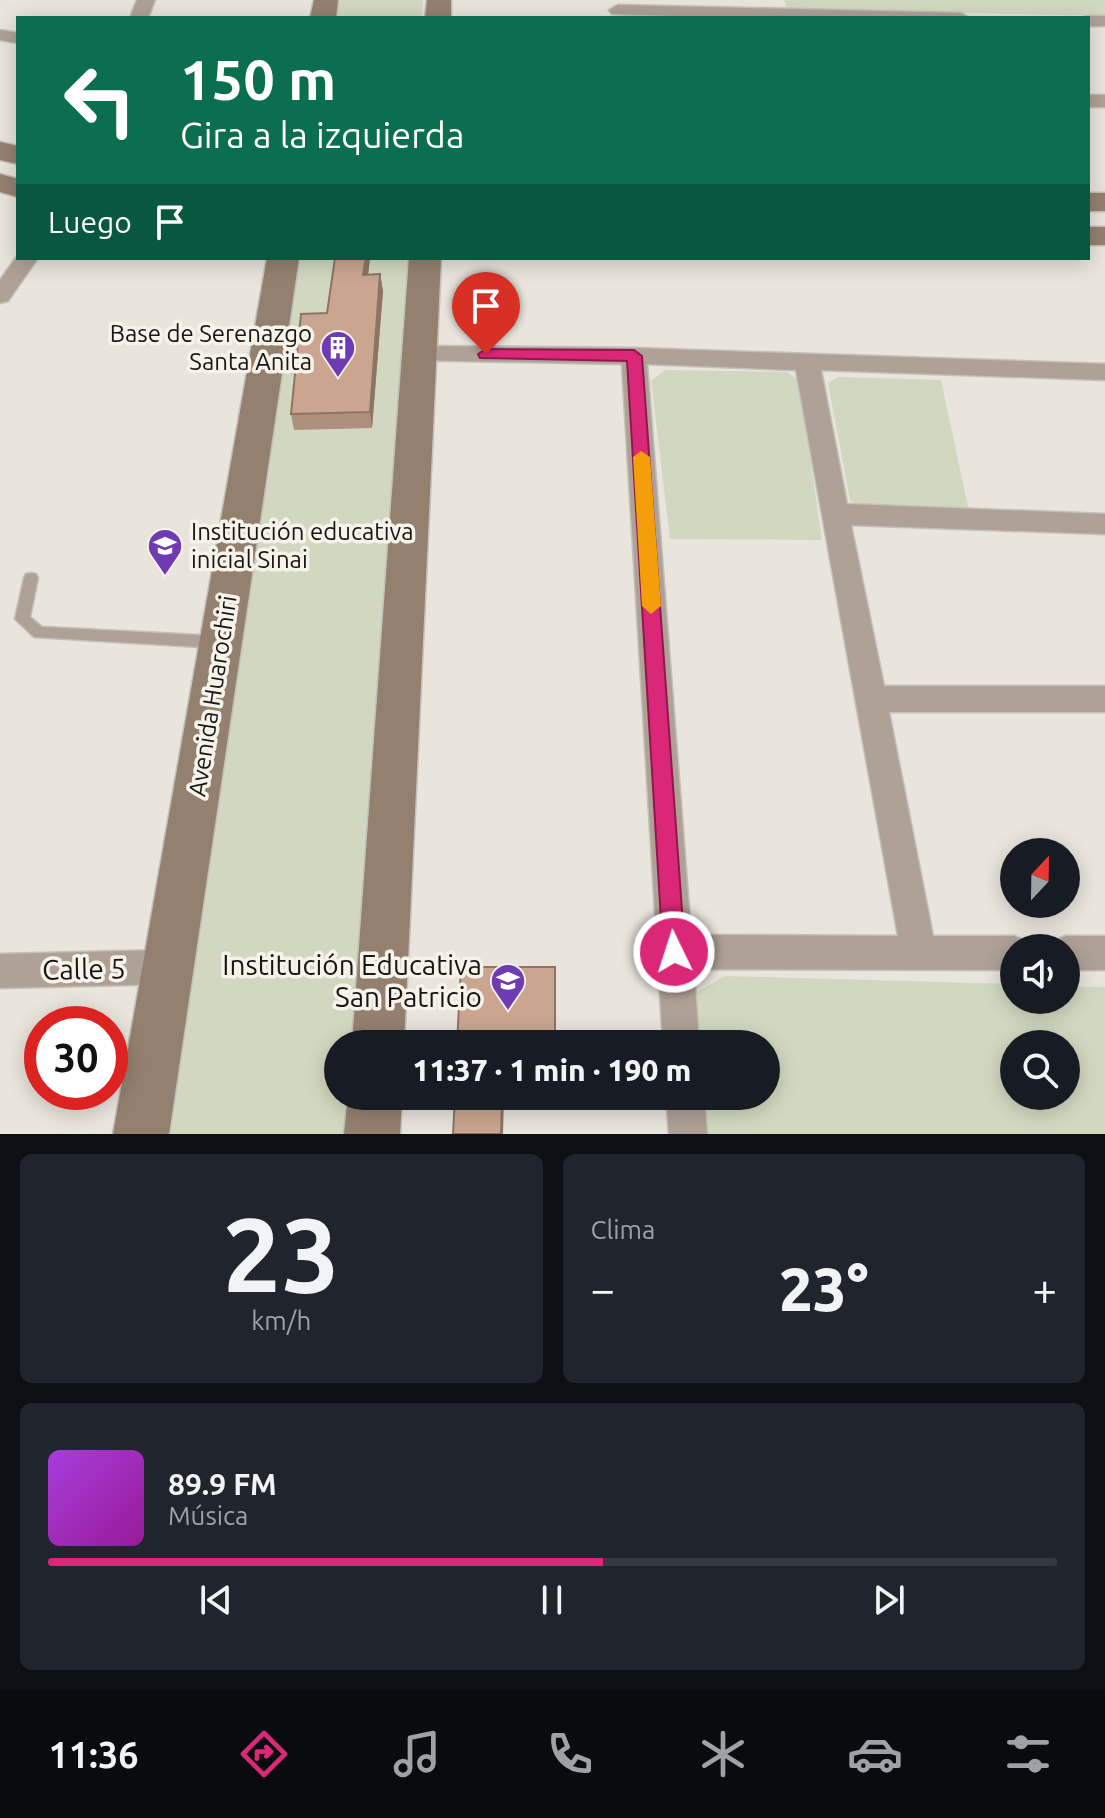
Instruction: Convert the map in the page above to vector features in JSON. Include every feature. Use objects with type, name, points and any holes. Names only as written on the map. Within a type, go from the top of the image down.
[{"type":"main road","name":"Avenida Huarochiri","points":[[141,1134],[283,260]]},
{"type":"main road","points":[[379,1030],[425,260]]},
{"type":"main road","points":[[372,1134],[374,1110]]},
{"type":"street","points":[[618,9],[773,7],[898,16]]},
{"type":"street","points":[[0,296],[26,260]]},
{"type":"street","points":[[420,354],[634,356],[1105,372]]},
{"type":"street","points":[[634,356],[680,1030]]},
{"type":"street","points":[[807,362],[919,953]]},
{"type":"street","points":[[836,514],[1105,524]]},
{"type":"street","points":[[871,699],[1105,699]]},
{"type":"street","points":[[674,952],[1000,953]]},
{"type":"street","points":[[1080,953],[1105,953]]},
{"type":"street","name":"Calle 5","points":[[0,971],[169,967]]},
{"type":"street","points":[[686,1110],[688,1134]]},
{"type":"lane","points":[[31,578],[22,619],[39,633],[221,642]]},
{"type":"green space","points":[[339,0],[423,0],[422,16],[336,16]]},
{"type":"green space","points":[[784,0],[1105,0],[1105,16],[787,9]]},
{"type":"green space","points":[[299,260],[414,260],[362,1030],[324,1030],[324,1110],[357,1110],[355,1134],[158,1134]]},
{"type":"green space","points":[[665,370],[787,372],[799,380],[822,540],[670,539],[651,381]]},
{"type":"green space","points":[[838,377],[941,380],[969,511],[862,507],[850,500],[828,383]]},
{"type":"green space","points":[[725,976],[1000,984],[1000,1014],[1080,1014],[1080,986],[1105,987],[1105,1134],[705,1134],[704,1110],[780,1110],[780,1030],[699,1030],[697,992]]},
{"type":"building","name":"Base de Serenazgo Santa Anita","points":[[335,260],[366,260],[363,275],[380,274],[370,412],[291,414],[301,314],[327,313]]},
{"type":"building","name":"Institución Educativa San Patricio","points":[[461,967],[555,967],[555,1030],[458,1030]]},
{"type":"building","points":[[454,1110],[502,1110],[501,1134],[453,1134]]},
{"type":"slow traffic","points":[[641,457],[651,606]]},
{"type":"place","name":"Base de Serenazgo Santa Anita","points":[[338,379]]},
{"type":"place","name":"Institución educativa inicial Sinai","points":[[165,577]]},
{"type":"place","name":"Institución Educativa San Patricio","points":[[508,1012]]},
{"type":"route","points":[[486,354],[634,356],[674,952]]}]
